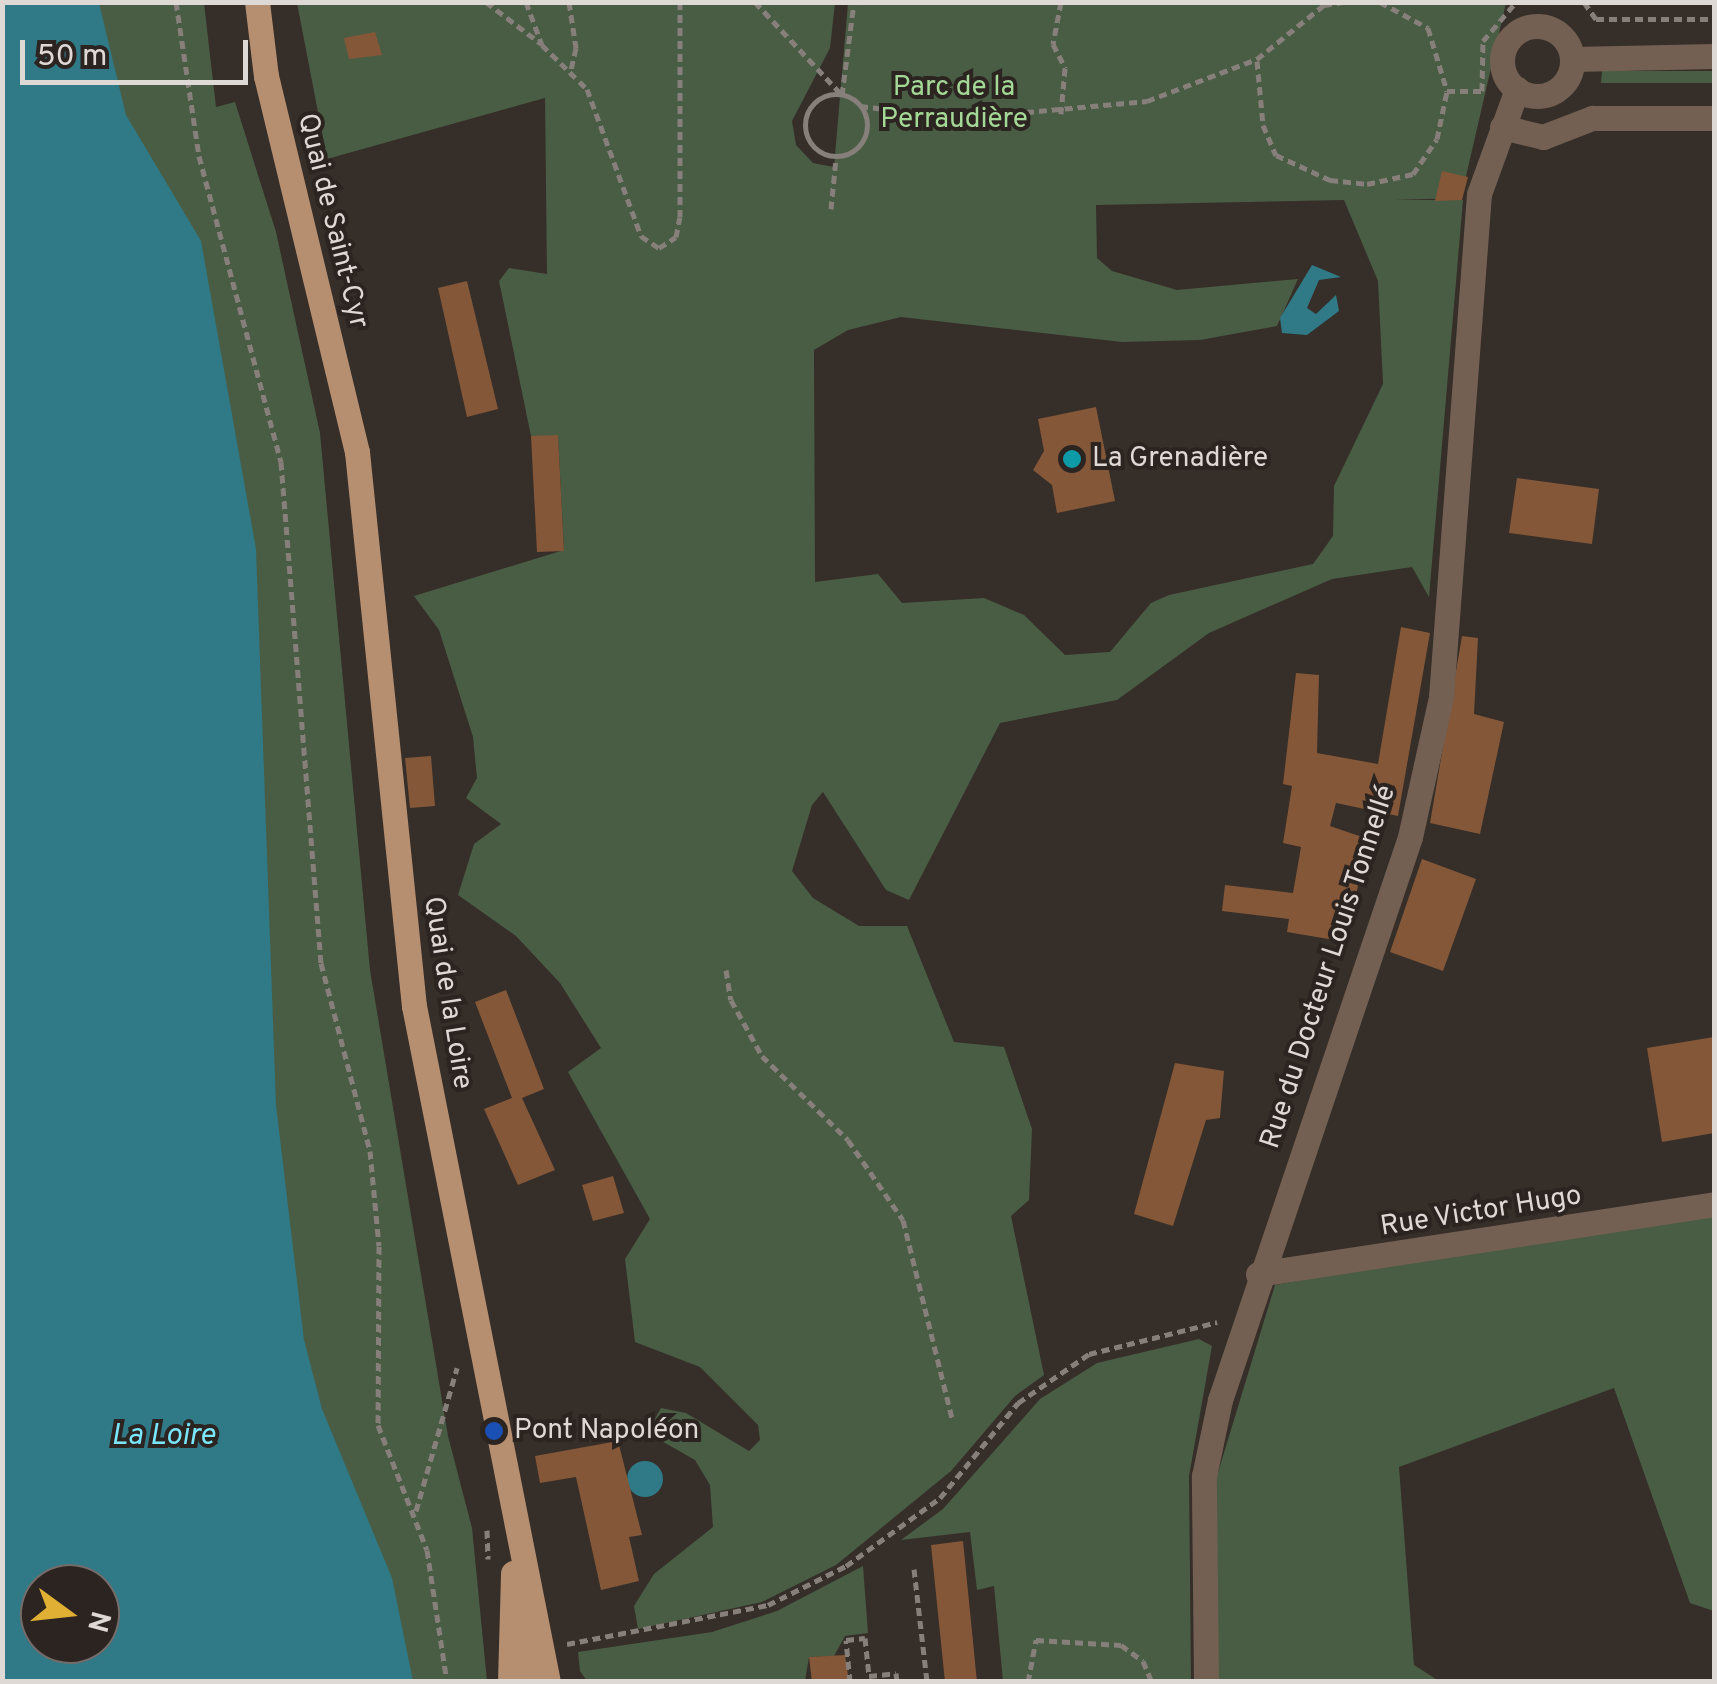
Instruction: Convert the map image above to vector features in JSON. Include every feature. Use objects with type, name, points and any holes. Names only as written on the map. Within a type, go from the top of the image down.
[{"type":"main road","name":"Quai de Saint-Cyr","points":[[257,2],[266,76],[357,452]]},
{"type":"main road","name":"Quai de la Loire","points":[[357,452],[412,987],[514,1538],[548,1682]]},
{"type":"main road","name":"Quai de la Loire","points":[[510,1682],[514,1538]]},
{"type":"main road","points":[[514,1538],[530,1682]]},
{"type":"street","points":[[1546,14],[1564,38],[1572,58],[1555,90],[1517,89],[1502,65],[1507,43],[1546,14]]},
{"type":"street","points":[[1572,58],[1714,56]]},
{"type":"street","name":"Rue du Docteur Louis Tonnellé","points":[[1206,1682],[1204,1476],[1258,1274],[1410,838],[1440,698],[1479,194],[1517,89]]},
{"type":"street","points":[[1502,127],[1543,137],[1592,118],[1714,118]]},
{"type":"street","name":"Rue Victor Hugo","points":[[1258,1274],[1714,1204]]},
{"type":"path","points":[[176,2],[194,136],[281,462],[321,963],[370,1151],[384,1323],[378,1426],[416,1514],[446,1682]]},
{"type":"path","points":[[486,2],[542,45],[588,89],[641,236],[658,248],[676,237],[680,216],[678,5]]},
{"type":"path","points":[[526,2],[542,45]]},
{"type":"path","points":[[569,2],[576,48],[570,72]]},
{"type":"path","points":[[755,2],[842,95],[860,106],[960,118],[1061,114],[1148,101],[1257,60],[1324,6],[1343,2]]},
{"type":"path","points":[[842,95],[854,2]]},
{"type":"path","points":[[1061,2],[1053,44],[1065,68],[1061,114]]},
{"type":"path","points":[[1257,60],[1263,124],[1276,155],[1330,180],[1366,184],[1412,174],[1438,139],[1447,91],[1428,28],[1380,2]]},
{"type":"path","points":[[1447,91],[1482,91],[1482,41],[1516,2]]},
{"type":"path","points":[[1584,2],[1596,19],[1714,19]]},
{"type":"path","points":[[842,95],[822,98],[806,120],[815,148],[836,156],[862,143],[867,124],[860,106]]},
{"type":"path","points":[[831,209],[836,156]]},
{"type":"path","points":[[726,970],[731,1000],[762,1056],[848,1140],[903,1220],[952,1418]]},
{"type":"path","points":[[550,1646],[667,1631],[768,1606],[846,1566],[940,1498],[1018,1403],[1089,1354],[1227,1322]]},
{"type":"path","points":[[416,1514],[440,1407],[464,1351]]},
{"type":"path","points":[[914,1569],[927,1682]]},
{"type":"path","points":[[850,1682],[846,1640],[866,1638],[870,1676],[896,1673],[897,1682]]},
{"type":"path","points":[[1028,1682],[1036,1640],[1120,1645],[1143,1661],[1152,1682]]},
{"type":"green space","name":"La Loire","points":[[3,3],[204,3],[216,107],[235,102],[276,232],[320,433],[370,970],[448,1436],[472,1528],[487,1681],[3,1682]]},
{"type":"green space","name":"Parc de la Perraudière","points":[[297,3],[835,3],[830,48],[792,121],[796,145],[813,163],[834,167],[848,3],[1506,3],[1461,198],[1394,200],[1463,200],[1429,597],[1412,567],[1332,579],[1209,633],[1117,700],[1000,723],[909,900],[886,890],[823,792],[812,805],[792,871],[813,898],[859,926],[907,926],[954,1042],[1004,1047],[1032,1129],[1029,1200],[1011,1216],[1044,1375],[1015,1396],[951,1471],[836,1565],[762,1602],[638,1629],[634,1606],[654,1574],[713,1527],[710,1485],[695,1460],[658,1439],[652,1424],[661,1408],[686,1413],[749,1451],[760,1440],[758,1425],[700,1367],[635,1342],[625,1259],[650,1219],[568,1072],[601,1048],[560,983],[516,936],[458,895],[474,844],[501,824],[466,798],[477,778],[473,737],[439,630],[414,596],[564,550],[558,436],[531,436],[499,281],[509,268],[547,274],[545,98],[327,159]],"holes":[[[1344,200],[1378,281],[1383,384],[1334,486],[1333,536],[1313,564],[1169,595],[1151,603],[1110,652],[1065,655],[1024,615],[984,598],[902,603],[878,574],[815,582],[814,350],[848,330],[901,317],[1122,342],[1200,340],[1277,326],[1298,279],[1177,290],[1112,271],[1097,258],[1096,205]]]},
{"type":"green space","points":[[1602,71],[1714,71],[1714,83],[1601,83]]},
{"type":"green space","points":[[1714,1206],[1714,1611],[1690,1603],[1614,1388],[1399,1467],[1414,1665],[1439,1681],[1215,1682],[1216,1479],[1275,1285]]},
{"type":"green space","points":[[1199,1339],[1212,1346],[1189,1476],[1191,1681],[1003,1681],[994,1586],[977,1590],[970,1532],[901,1540],[943,1509],[1040,1399],[1097,1363]]},
{"type":"green space","points":[[863,1566],[868,1633],[845,1636],[834,1656],[809,1657],[805,1681],[587,1681],[580,1671],[578,1652],[712,1632],[777,1611]]},
{"type":"water","name":"La Loire","points":[[3,2],[99,3],[126,115],[201,241],[256,549],[276,1105],[304,1340],[322,1409],[392,1578],[413,1681],[3,1681]]},
{"type":"water","points":[[1312,265],[1341,277],[1319,280],[1307,308],[1316,314],[1336,295],[1339,311],[1307,335],[1282,333],[1280,318]]},
{"type":"water","points":[[645,1461],[658,1466],[663,1479],[658,1492],[645,1497],[632,1492],[627,1479],[632,1466]]},
{"type":"building","points":[[375,32],[382,55],[349,59],[344,38]]},
{"type":"building","points":[[1442,171],[1468,177],[1462,200],[1435,201]]},
{"type":"building","points":[[467,281],[498,409],[467,417],[438,288]]},
{"type":"building","name":"La Grenadière","points":[[1096,407],[1115,501],[1057,513],[1052,485],[1033,470],[1044,451],[1038,419]]},
{"type":"building","points":[[558,435],[564,551],[537,552],[531,436]]},
{"type":"building","points":[[1517,478],[1599,489],[1592,544],[1509,533]]},
{"type":"building","points":[[1401,627],[1430,633],[1398,816],[1336,803],[1330,826],[1368,839],[1346,942],[1287,932],[1289,919],[1222,911],[1225,885],[1293,893],[1301,847],[1283,843],[1292,786],[1283,784],[1296,673],[1319,675],[1317,753],[1378,764]]},
{"type":"building","points":[[1462,636],[1478,638],[1474,714],[1504,722],[1480,834],[1430,823]]},
{"type":"building","points":[[431,756],[435,806],[410,808],[405,758]]},
{"type":"building","points":[[1422,859],[1476,879],[1443,971],[1390,952]]},
{"type":"building","points":[[506,990],[544,1089],[522,1098],[555,1170],[518,1185],[484,1109],[512,1098],[475,1002]]},
{"type":"building","points":[[1714,1037],[1714,1133],[1662,1142],[1647,1048]]},
{"type":"building","points":[[1175,1063],[1224,1071],[1220,1118],[1206,1120],[1173,1226],[1134,1214]]},
{"type":"building","points":[[613,1176],[624,1213],[593,1221],[582,1185]]},
{"type":"building","points":[[618,1441],[642,1535],[629,1537],[639,1581],[601,1590],[576,1477],[540,1483],[535,1456]]},
{"type":"building","points":[[963,1541],[977,1682],[945,1682],[931,1545]]},
{"type":"building","points":[[845,1655],[849,1682],[812,1682],[809,1657]]},
{"type":"place","name":"La Grenadière","points":[[1072,459]]},
{"type":"place","name":"Pont Napoléon","points":[[494,1431]]}]
